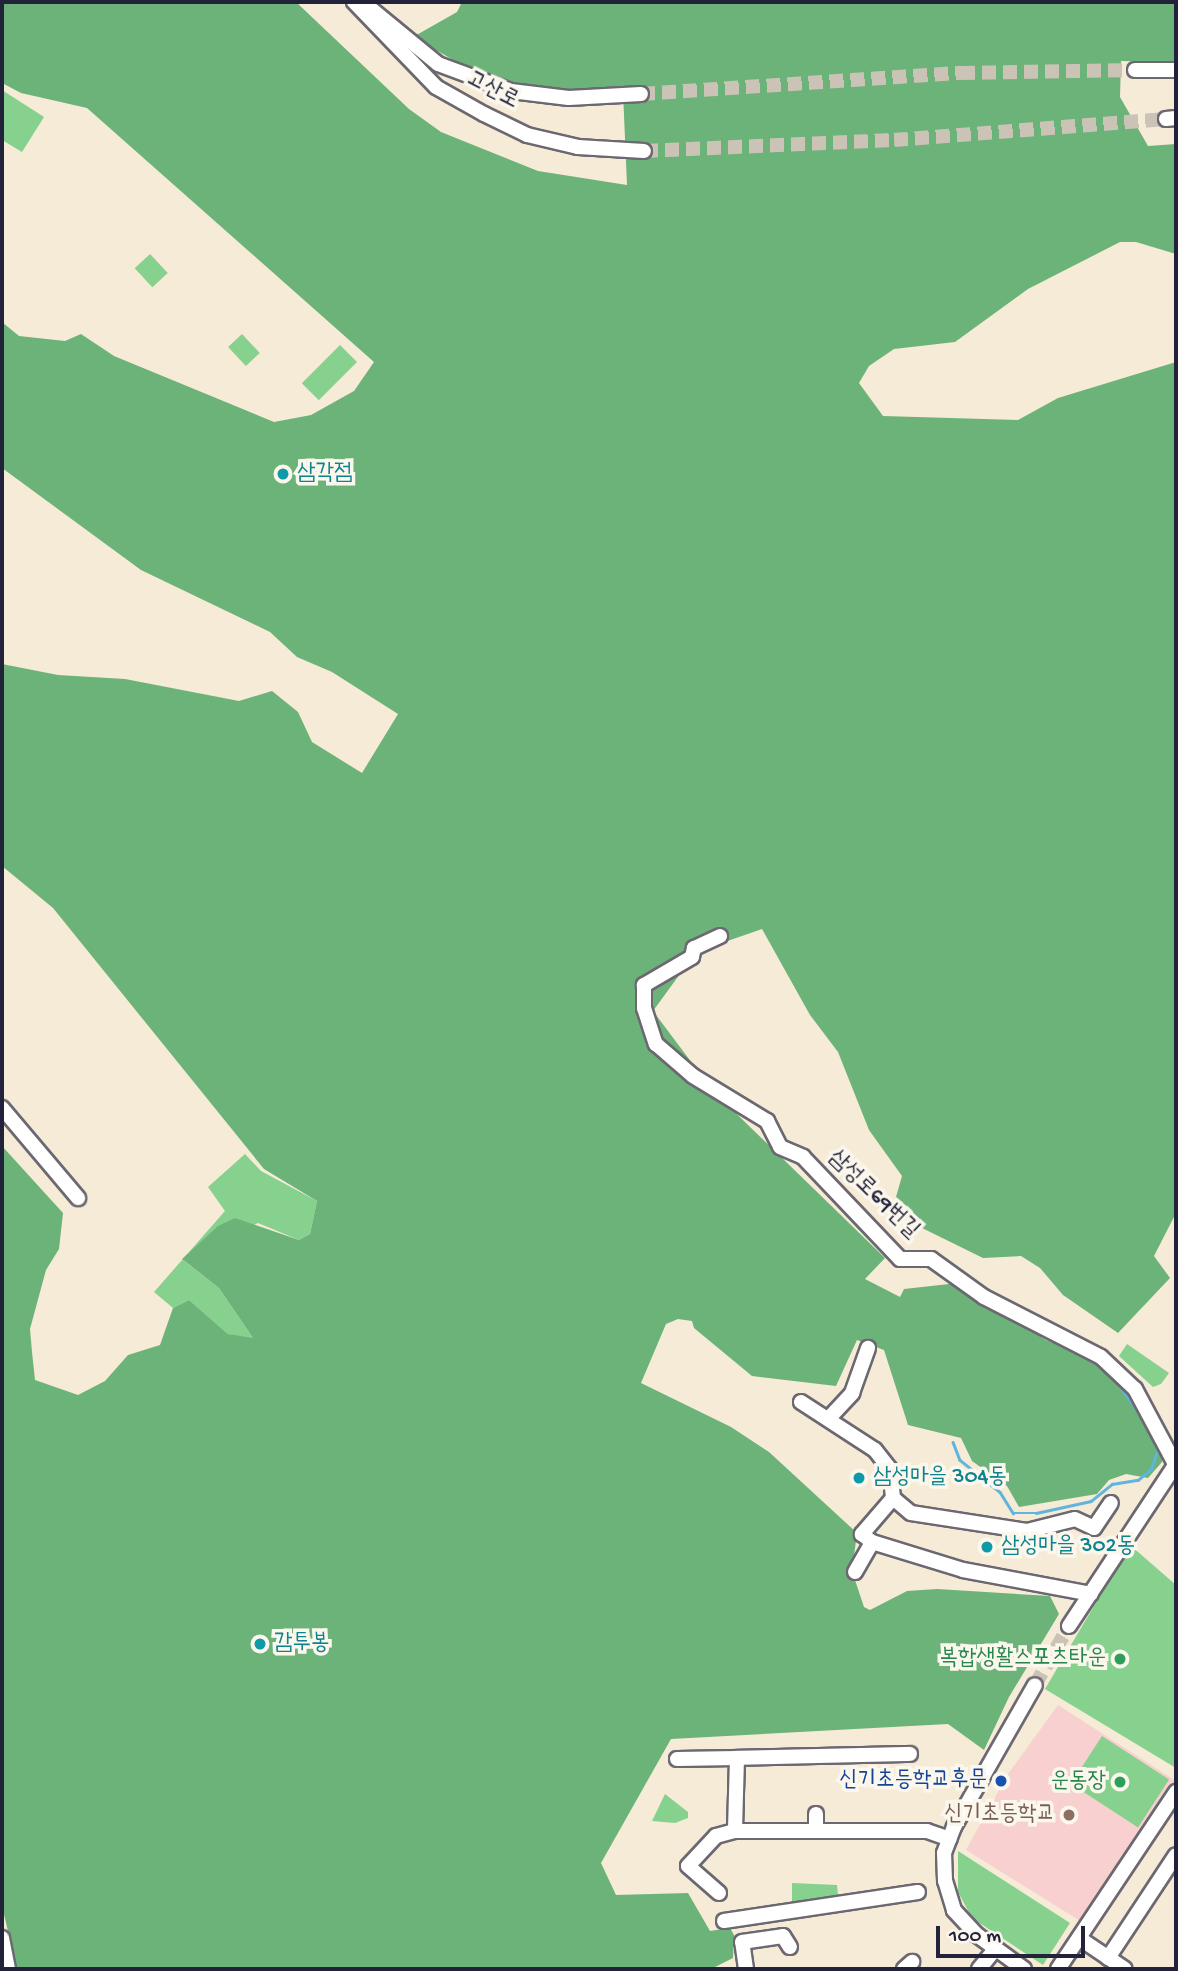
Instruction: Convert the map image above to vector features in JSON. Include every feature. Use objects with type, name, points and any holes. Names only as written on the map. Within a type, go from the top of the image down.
[{"type":"street","name":"고산로","points":[[354,2],[398,53],[436,88],[484,114],[527,135],[578,147],[644,151]]},
{"type":"street","name":"고산로","points":[[361,2],[438,64],[511,91],[569,98],[641,94]]},
{"type":"street","points":[[1135,70],[1176,69]]},
{"type":"street","name":"삼성로69번길","points":[[720,936],[694,947],[692,957],[644,985],[646,1020],[656,1044],[694,1076],[767,1121],[780,1147],[803,1157],[900,1259],[931,1259],[984,1297],[1101,1357],[1135,1389],[1176,1464]]},
{"type":"street","points":[[2,1108],[78,1198]]},
{"type":"street","points":[[830,1417],[852,1393],[868,1349]]},
{"type":"street","points":[[801,1402],[830,1417],[875,1450],[890,1469],[893,1498],[867,1538],[855,1572]]},
{"type":"street","points":[[1069,1626],[1176,1464]]},
{"type":"street","points":[[893,1498],[911,1513],[1027,1531],[1075,1519],[1094,1528],[1111,1503]]},
{"type":"street","points":[[867,1538],[963,1570],[1091,1594]]},
{"type":"street","points":[[1024,1969],[995,1949],[954,1910],[945,1881],[944,1853],[1035,1685]]},
{"type":"street","points":[[677,1759],[910,1754]]},
{"type":"street","points":[[735,1831],[737,1758]]},
{"type":"street","points":[[1058,1969],[1176,1792]]},
{"type":"street","points":[[816,1814],[816,1831]]},
{"type":"street","points":[[719,1893],[688,1866],[716,1836],[735,1831],[928,1831],[950,1839]]},
{"type":"street","points":[[1108,1958],[1176,1855]]},
{"type":"street","points":[[724,1921],[918,1892]]},
{"type":"street","points":[[746,1969],[742,1942],[783,1936],[790,1947]]},
{"type":"street","points":[[2,1938],[8,1969]]},
{"type":"street","points":[[1079,1938],[1125,1969]]},
{"type":"street","points":[[979,1969],[995,1949]]},
{"type":"shaded area","name":"신기초등학교","points":[[1058,1705],[1176,1781],[1082,1922],[966,1850],[1008,1774]]},
{"type":"green space","points":[[2,2],[296,2],[409,109],[441,132],[538,171],[627,185],[623,92],[592,95],[492,82],[413,37],[457,12],[462,2],[1176,2],[1176,62],[1121,61],[1120,97],[1148,146],[1176,144],[1176,254],[1136,242],[1120,242],[1028,289],[955,342],[894,349],[869,366],[859,383],[883,416],[1018,420],[1058,398],[1176,362],[1176,1213],[1154,1256],[1170,1278],[1118,1333],[1063,1295],[1040,1268],[1021,1256],[983,1258],[920,1227],[896,1197],[902,1176],[869,1130],[838,1052],[810,1015],[762,929],[696,952],[653,1011],[713,1091],[885,1258],[865,1279],[900,1297],[904,1289],[958,1283],[1046,1340],[1088,1356],[1138,1402],[1164,1448],[1162,1462],[1148,1478],[1126,1474],[1109,1480],[1097,1494],[1019,1507],[1007,1486],[972,1461],[961,1438],[908,1425],[884,1350],[857,1340],[836,1386],[752,1376],[694,1328],[692,1321],[678,1319],[666,1324],[641,1383],[731,1427],[769,1452],[857,1533],[852,1571],[864,1607],[870,1610],[907,1591],[937,1589],[1050,1596],[1059,1614],[1009,1697],[984,1750],[948,1724],[671,1739],[601,1863],[616,1895],[688,1893],[710,1931],[730,1928],[734,1935],[733,1958],[711,1969],[17,1969],[2,1906],[2,1146],[63,1213],[59,1249],[46,1270],[30,1329],[35,1380],[78,1395],[105,1381],[128,1355],[160,1345],[173,1308],[189,1300],[228,1334],[253,1338],[219,1288],[182,1259],[218,1226],[235,1218],[299,1240],[310,1234],[317,1201],[264,1169],[53,908],[2,866],[2,664],[58,675],[125,679],[239,701],[272,691],[298,712],[312,742],[362,773],[398,714],[332,672],[297,657],[270,632],[141,570],[2,468],[2,322],[19,336],[65,341],[81,334],[114,356],[274,422],[311,415],[354,391],[374,362],[87,108],[21,93],[2,83]]},
{"type":"green space","points":[[2,90],[44,117],[22,152],[2,140]]},
{"type":"green space","points":[[150,254],[168,273],[152,287],[135,268]]},
{"type":"green space","points":[[242,334],[260,353],[246,366],[228,347]]},
{"type":"green space","points":[[340,345],[357,362],[319,400],[302,383]]},
{"type":"green space","points":[[245,1154],[261,1171],[317,1201],[310,1234],[299,1240],[258,1223],[183,1260],[219,1288],[253,1338],[249,1340],[228,1334],[189,1300],[173,1308],[154,1292],[225,1211],[208,1187]]},
{"type":"green space","points":[[1127,1344],[1169,1373],[1161,1384],[1153,1387],[1119,1356]]},
{"type":"green space","name":"복합생활스포츠타운","points":[[1130,1545],[1176,1585],[1176,1768],[1045,1689]]},
{"type":"green space","name":"운동장","points":[[1102,1736],[1169,1780],[1138,1827],[1071,1784]]},
{"type":"green space","points":[[665,1794],[688,1812],[688,1818],[675,1823],[652,1821]]},
{"type":"green space","points":[[958,1851],[1070,1923],[1043,1965],[972,1918],[958,1892]]},
{"type":"green space","points":[[792,1883],[837,1885],[838,1895],[792,1903]]},
{"type":"waterway","points":[[1116,1381],[1143,1418]]},
{"type":"waterway","points":[[953,1442],[960,1460],[1000,1492],[1013,1513],[1036,1513],[1091,1501],[1112,1484],[1138,1480],[1151,1469],[1158,1449],[1147,1427]]},
{"type":"tunnel","points":[[641,94],[961,73],[1135,70]]},
{"type":"tunnel","points":[[644,151],[894,140],[1166,119]]},
{"type":"tunnel","points":[[1035,1685],[1069,1626]]},
{"type":"place","name":"삼각점","points":[[283,474]]},
{"type":"place","name":"삼성마을 304동","points":[[859,1478]]},
{"type":"place","name":"삼성마을 302동","points":[[987,1547]]},
{"type":"place","name":"감투봉","points":[[260,1644]]},
{"type":"place","name":"복합생활스포츠타운","points":[[1120,1659]]},
{"type":"place","name":"신기초등학교후문","points":[[1001,1781]]},
{"type":"place","name":"운동장","points":[[1120,1782]]},
{"type":"place","name":"신기초등학교","points":[[1069,1815]]}]
